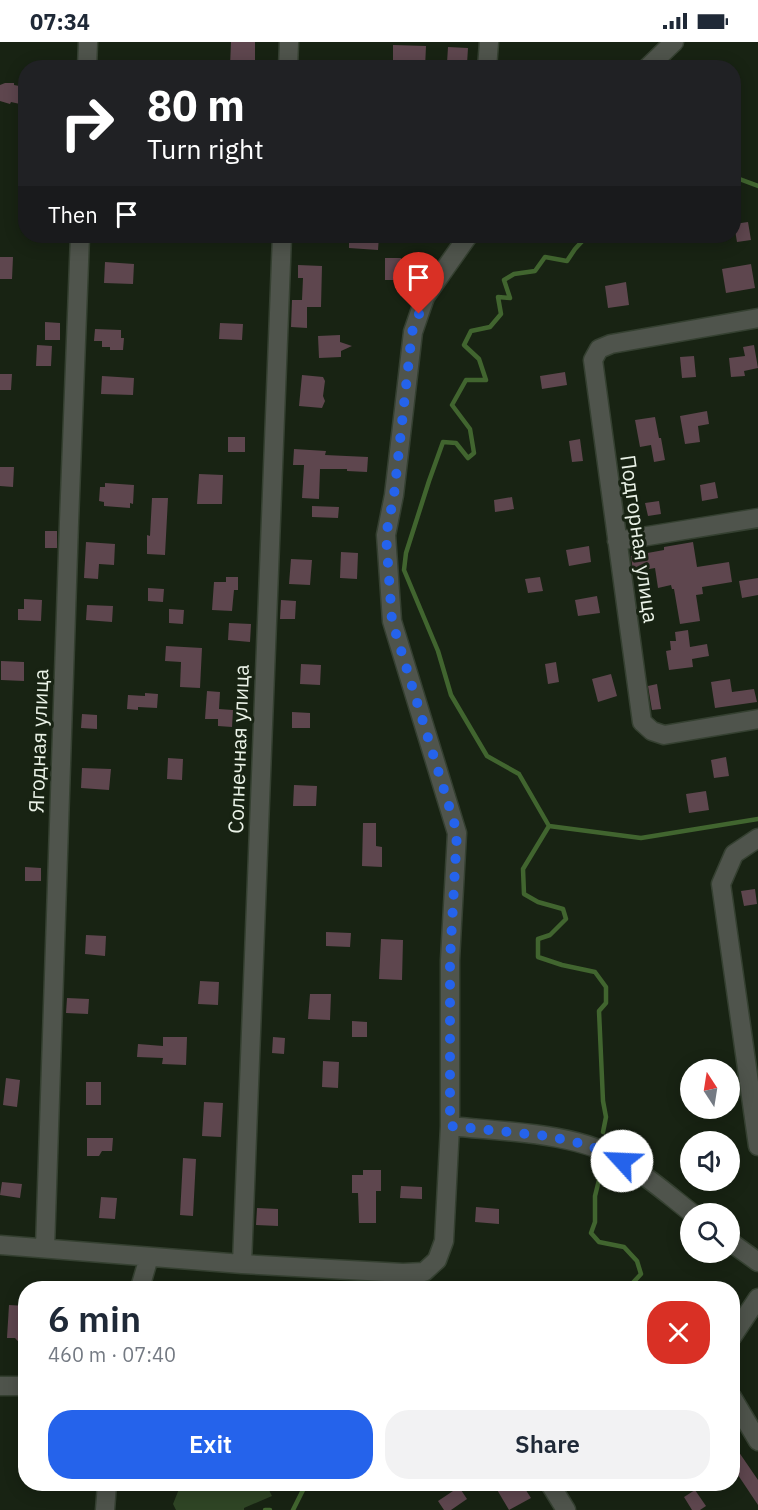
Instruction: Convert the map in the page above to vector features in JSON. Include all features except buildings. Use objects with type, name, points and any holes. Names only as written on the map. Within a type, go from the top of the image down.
[{"type":"street","points":[[87,60],[88,42]]},
{"type":"street","points":[[288,60],[289,42]]},
{"type":"street","points":[[488,60],[489,42]]},
{"type":"street","points":[[655,60],[674,42]]},
{"type":"street","name":"Ягодная улица","points":[[45,1248],[68,545],[81,243]]},
{"type":"street","name":"Солнечная улица","points":[[242,1264],[282,243]]},
{"type":"street","points":[[0,1245],[242,1264],[403,1273],[424,1272],[437,1260],[444,1240],[450,1126],[450,960],[457,832],[392,621],[386,535],[394,495],[412,332],[425,297],[463,243]]},
{"type":"street","name":"Подгорная улица","points":[[758,318],[611,344],[599,349],[593,360],[642,722],[652,731],[664,735],[758,719]]},
{"type":"street","points":[[617,542],[758,518]]},
{"type":"street","points":[[758,838],[734,855],[722,884],[758,1146]]},
{"type":"street","points":[[450,1126],[547,1136],[588,1145],[622,1161],[680,1204]]},
{"type":"street","points":[[740,1248],[758,1262]]},
{"type":"street","points":[[143,1281],[149,1257]]},
{"type":"street","points":[[740,1325],[758,1299]]},
{"type":"street","points":[[0,1386],[18,1386]]},
{"type":"street","points":[[740,1411],[758,1441]]},
{"type":"street","points":[[105,1510],[106,1491]]},
{"type":"street","points":[[554,1491],[566,1510]]},
{"type":"green space","points":[[178,1491],[270,1491],[272,1496],[244,1510],[176,1510],[173,1504]]},
{"type":"waterway","points":[[741,180],[758,186]]},
{"type":"waterway","points":[[581,243],[567,261],[545,257],[535,271],[514,274],[504,280],[510,298],[498,297],[501,314],[490,327],[471,331],[464,345],[479,359],[486,380],[466,380],[452,405],[470,429],[474,453],[468,458],[456,443],[443,442],[406,553],[404,570],[438,651],[451,695],[487,756],[519,774],[549,826],[523,869],[524,894],[538,902],[563,909],[566,919],[550,935],[538,939],[538,957],[595,972],[606,987],[606,1003],[599,1011],[603,1101],[606,1117],[603,1132]]},
{"type":"waterway","points":[[549,826],[641,838],[758,819]]},
{"type":"waterway","points":[[600,1157],[596,1170],[599,1180],[595,1196],[595,1222],[591,1233],[599,1242],[624,1247],[637,1261],[641,1274],[634,1281]]},
{"type":"waterway","points":[[293,1510],[302,1491]]},
{"type":"waterway","points":[[265,1510],[270,1510]]},
{"type":"route","points":[[419,314],[412,332],[394,495],[386,535],[392,621],[457,832],[450,960],[450,1126],[547,1136],[588,1145],[622,1161]]}]
